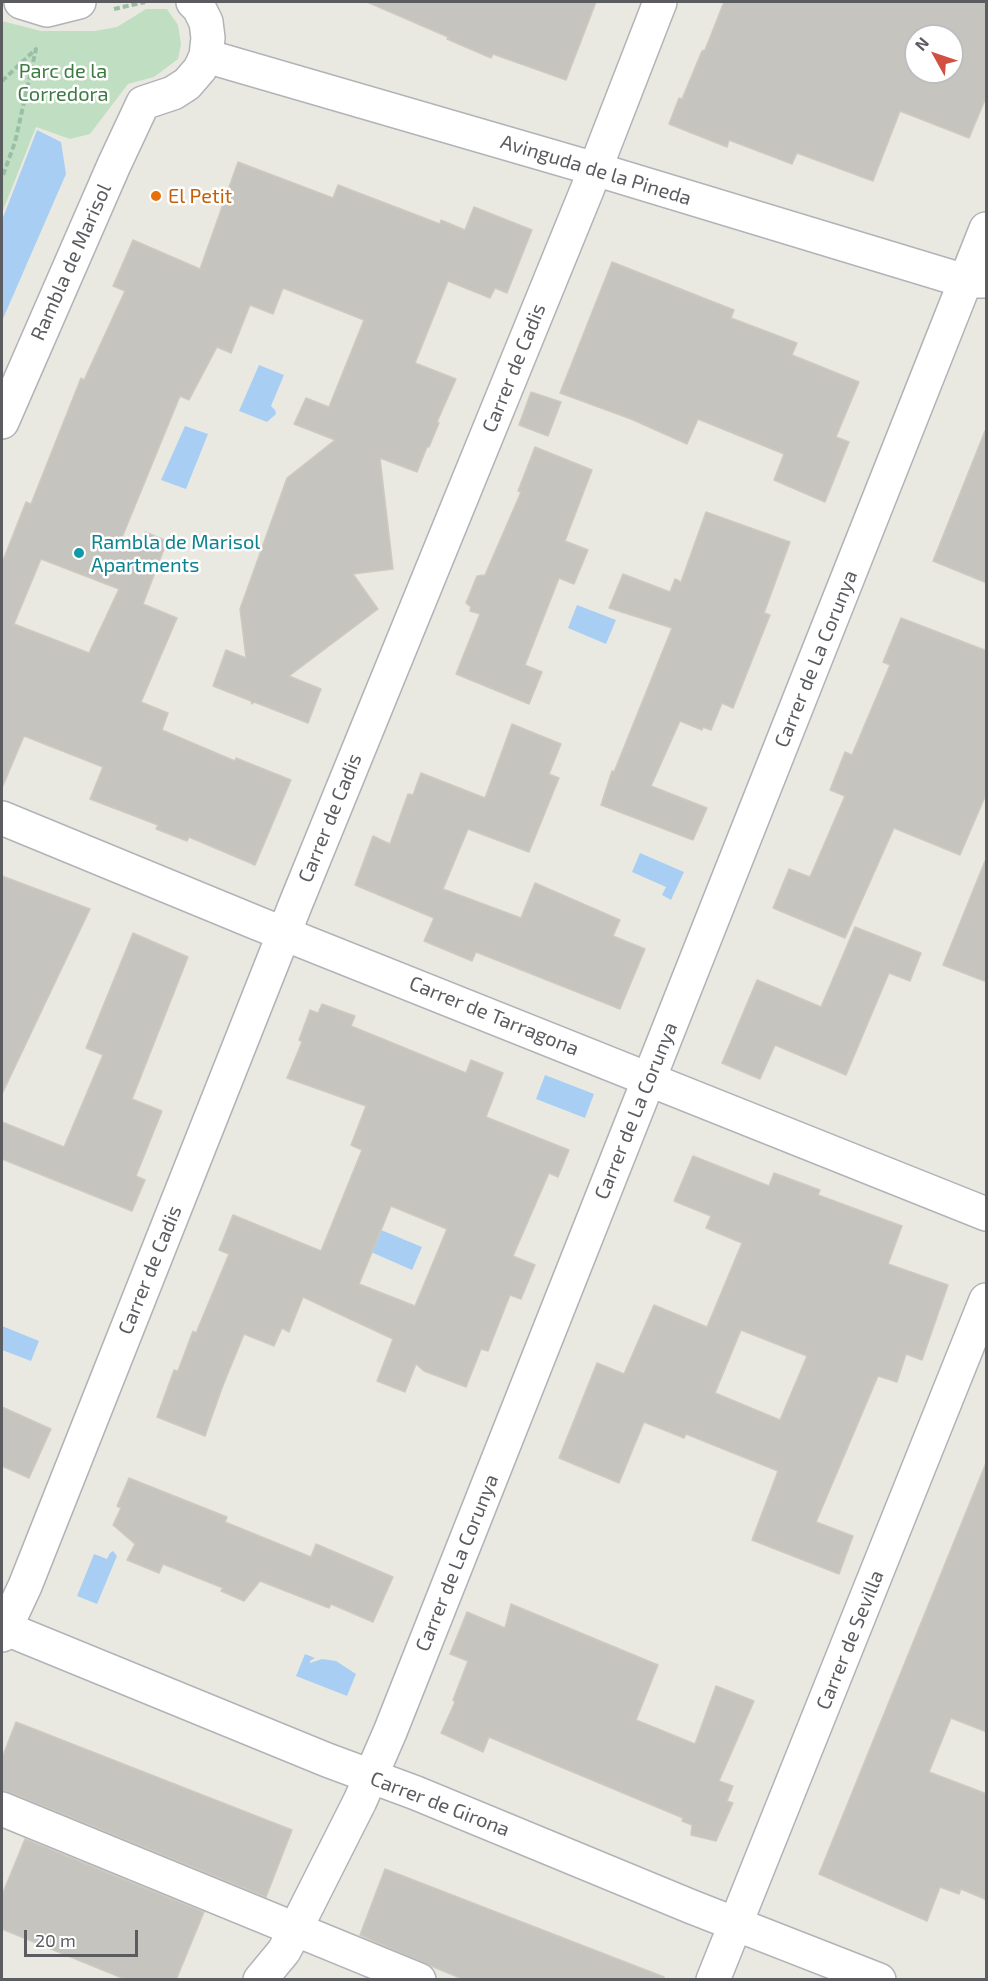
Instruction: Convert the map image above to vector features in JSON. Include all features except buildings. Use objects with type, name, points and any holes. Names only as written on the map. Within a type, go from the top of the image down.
[{"type":"street","points":[[21,2],[47,10],[79,2]]},
{"type":"street","points":[[193,2],[206,22],[208,39],[206,56]]},
{"type":"street","name":"Carrer de Cadis","points":[[2,1630],[25,1586],[285,933],[595,169],[660,2]]},
{"type":"street","name":"Rambla de Marisol","points":[[2,422],[143,103],[173,93],[187,84],[200,69],[206,56]]},
{"type":"street","name":"Avinguda de la Pineda","points":[[206,56],[976,281]]},
{"type":"street","name":"Carrer de La Corunya","points":[[260,1980],[284,1951],[360,1802],[390,1732],[958,304],[976,281],[987,229]]},
{"type":"street","name":"Carrer de Tarragona","points":[[2,818],[987,1214]]},
{"type":"street","name":"Carrer de Sevilla","points":[[713,1980],[987,1300]]},
{"type":"street","name":"Carrer de Girona","points":[[2,1630],[369,1777],[416,1793],[879,1980]]},
{"type":"street","points":[[2,1809],[419,1980]]},
{"type":"path","points":[[2,81],[36,49],[15,142],[2,178]]},
{"type":"green space","name":"Parc de la Corredora","points":[[146,9],[167,9],[178,25],[181,44],[178,59],[154,77],[128,84],[90,134],[70,139],[36,127],[2,213],[2,21],[41,31],[95,31],[117,27]]},
{"type":"water","points":[[37,130],[61,142],[66,174],[2,321],[2,220]]},
{"type":"water","points":[[259,365],[284,375],[271,406],[276,414],[267,422],[239,411]]},
{"type":"water","points":[[185,426],[208,434],[186,489],[161,480]]},
{"type":"water","points":[[577,605],[616,620],[606,644],[568,628]]},
{"type":"water","points":[[640,853],[684,872],[671,900],[662,895],[666,887],[632,872]]},
{"type":"water","points":[[545,1075],[594,1094],[585,1118],[536,1099]]},
{"type":"water","points":[[381,1230],[422,1247],[412,1270],[371,1252]]},
{"type":"water","points":[[2,1326],[39,1341],[31,1361],[2,1350]]},
{"type":"water","points":[[113,1551],[117,1556],[97,1604],[77,1596],[94,1554],[107,1559]]},
{"type":"water","points":[[305,1654],[315,1658],[310,1663],[322,1659],[336,1661],[356,1674],[347,1696],[296,1676]]},
{"type":"place","name":"El Petit","points":[[156,196]]},
{"type":"place","name":"Rambla de Marisol Apartments","points":[[79,553]]}]
